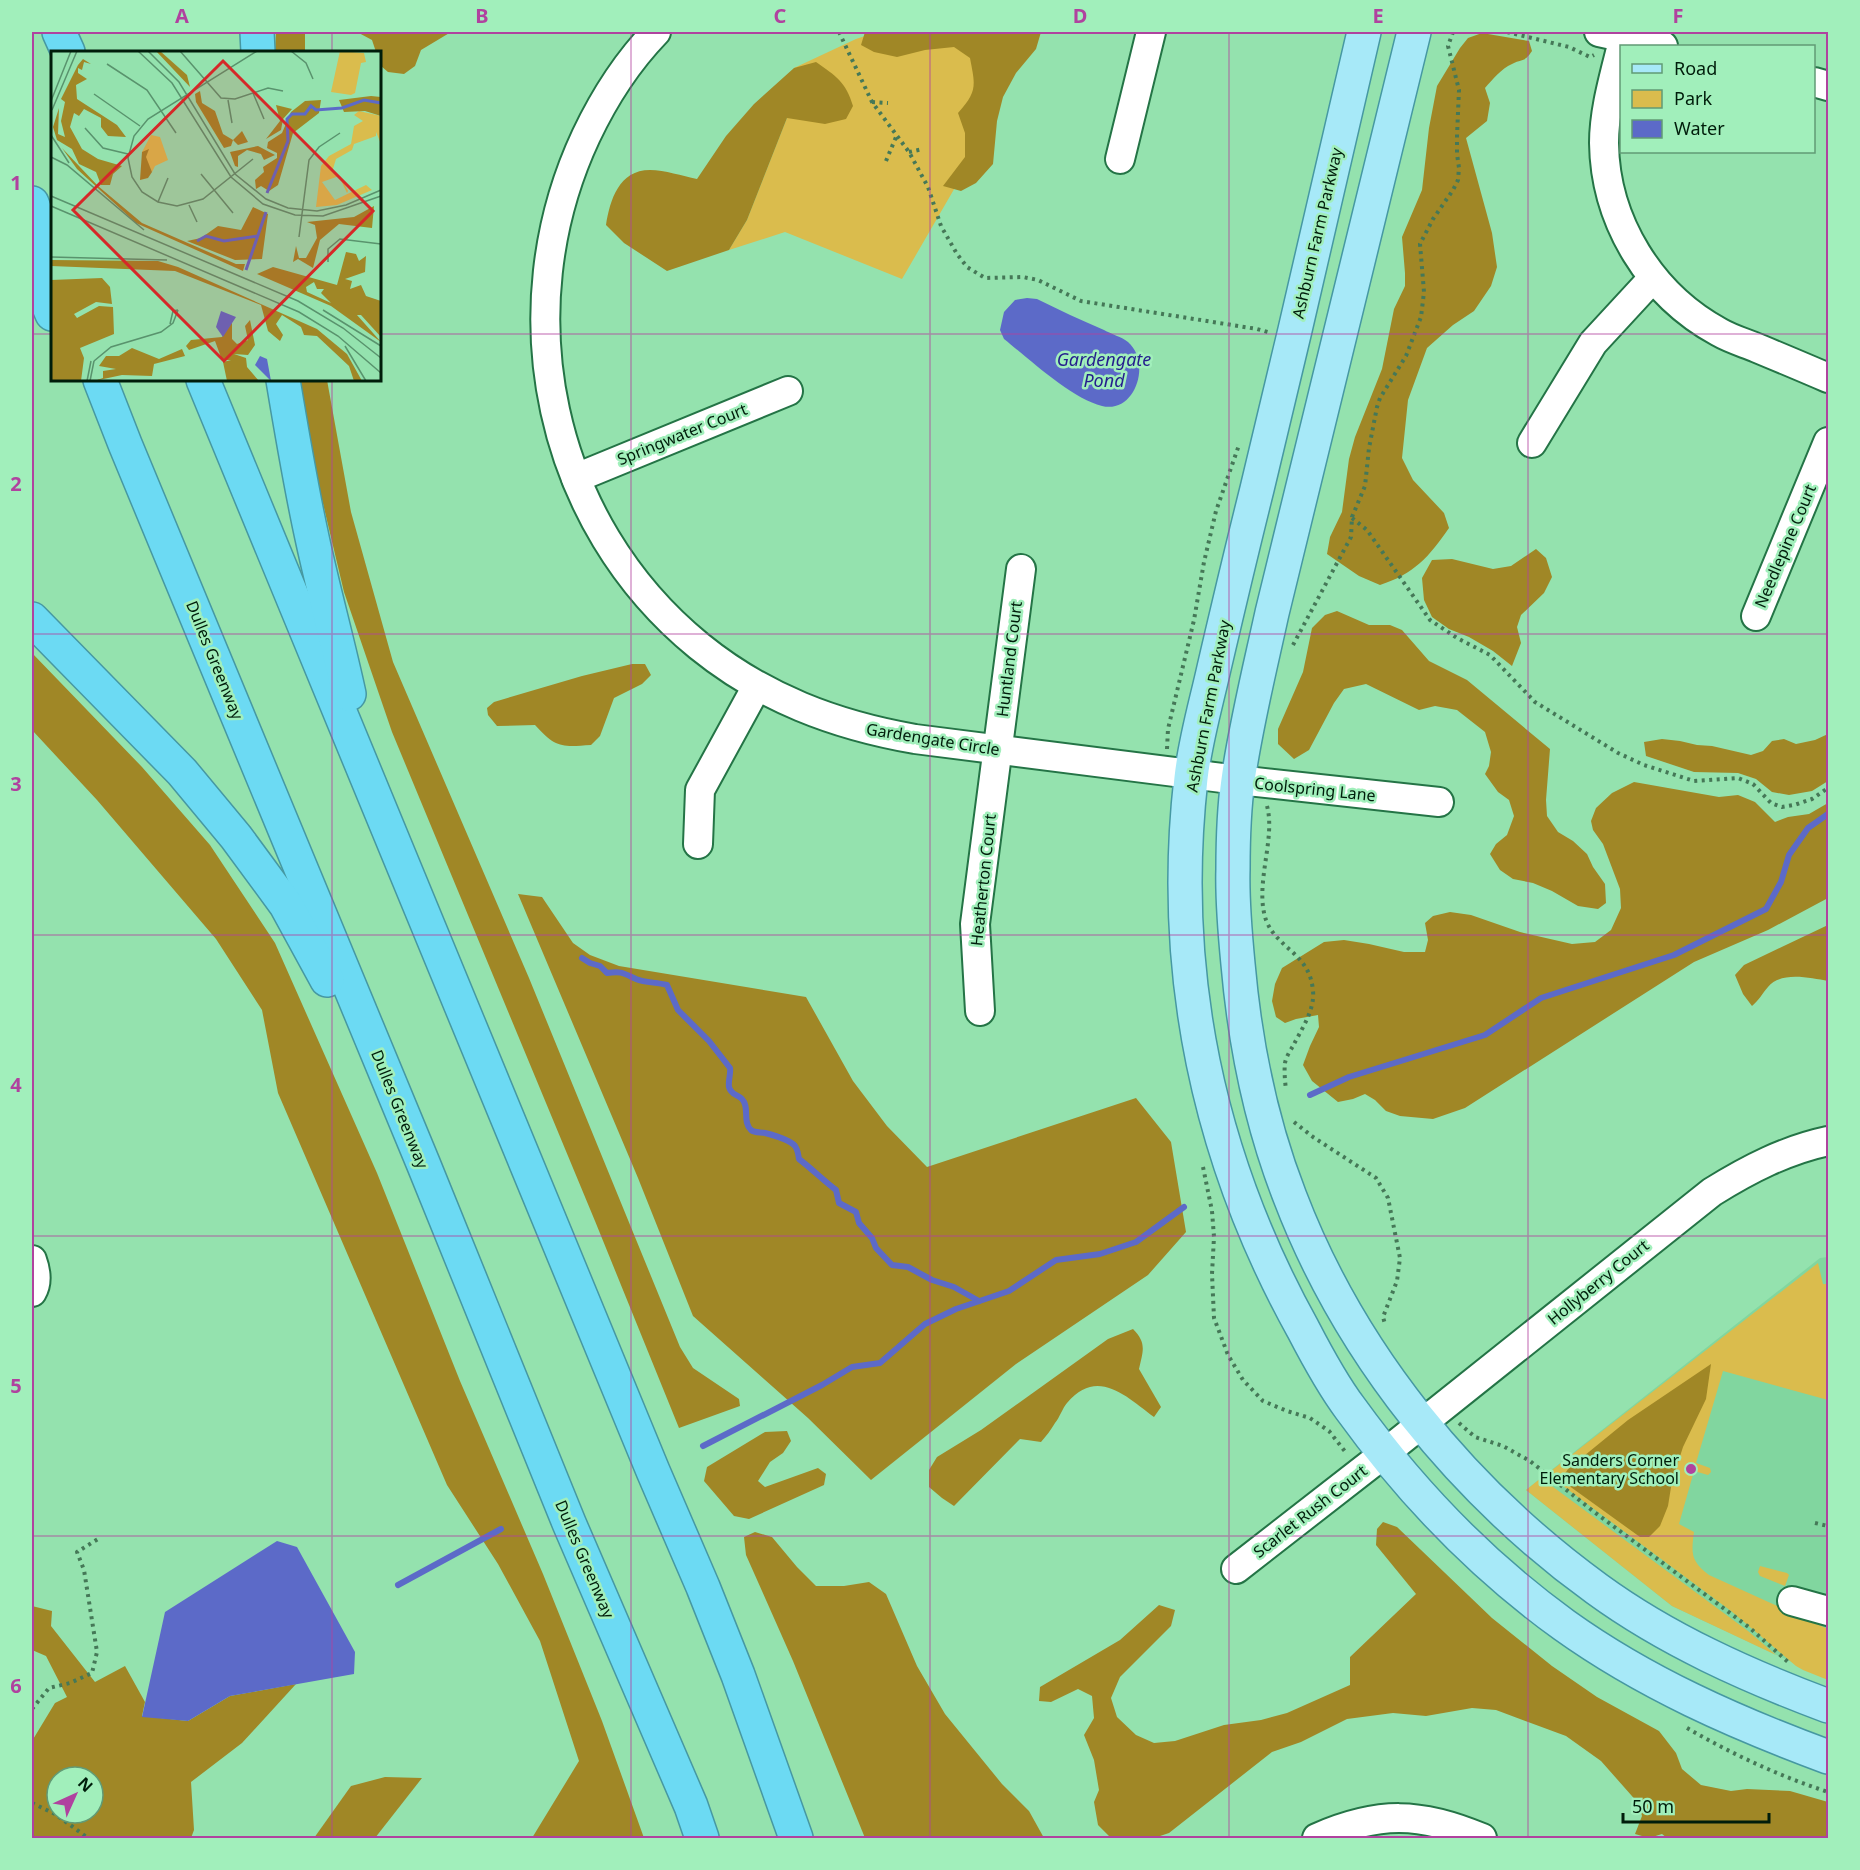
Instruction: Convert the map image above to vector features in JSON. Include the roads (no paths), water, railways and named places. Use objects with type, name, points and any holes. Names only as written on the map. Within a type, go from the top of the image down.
[{"type":"highway","points":[[59,32],[68,51]]},
{"type":"highway","points":[[257,32],[258,51]]},
{"type":"highway","points":[[32,203],[51,254]]},
{"type":"highway","points":[[32,267],[51,312]]},
{"type":"highway","points":[[84,381],[125,444]]},
{"type":"highway","name":"Dulles Greenway","points":[[100,381],[569,1523],[691,1806],[702,1839]]},
{"type":"highway","points":[[203,381],[703,1587],[738,1675],[796,1839]]},
{"type":"highway","points":[[283,381],[314,543],[338,641],[365,772]]},
{"type":"highway","points":[[32,619],[182,771],[236,837],[286,904],[327,980],[478,1301]]},
{"type":"highway","points":[[703,1587],[779,1749],[811,1839]]},
{"type":"main road","name":"Ashburn Farm Parkway","points":[[1364,32],[1233,587],[1179,773],[1186,850],[1185,939],[1196,1026],[1222,1141],[1248,1215],[1280,1289],[1347,1405],[1374,1461],[1428,1505],[1474,1551],[1516,1588],[1567,1627],[1621,1662],[1689,1700],[1754,1730],[1828,1757]]},
{"type":"main road","points":[[1414,32],[1254,694],[1251,782],[1233,870],[1240,987],[1251,1063],[1268,1132],[1290,1198],[1320,1266],[1348,1318],[1381,1368],[1431,1415],[1464,1473],[1509,1518],[1599,1590],[1643,1620],[1728,1665],[1828,1706]]},
{"type":"street","name":"Gardengate Circle","points":[[656,32],[626,67],[600,106],[576,158],[565,187],[551,247],[545,314],[547,359],[556,415],[576,478],[607,540],[626,568],[649,597],[699,646],[757,686],[834,721],[879,733],[1179,773]]},
{"type":"street","points":[[1120,159],[1150,32]]},
{"type":"street","points":[[1656,45],[1617,39],[1604,142],[1610,191],[1620,222],[1634,251],[1653,278],[1693,316],[1720,333],[1828,378]]},
{"type":"street","points":[[1532,442],[1593,344],[1653,278]]},
{"type":"street","name":"Springwater Court","points":[[576,478],[788,391]]},
{"type":"street","name":"Needlepine Court","points":[[1756,616],[1828,442]]},
{"type":"street","name":"Huntland Court","points":[[997,750],[1021,569]]},
{"type":"street","points":[[698,844],[700,790],[757,686]]},
{"type":"street","name":"Heatherton Court","points":[[980,1011],[975,924],[997,750]]},
{"type":"street","name":"Coolspring Lane","points":[[1179,773],[1439,802]]},
{"type":"street","name":"Hollyberry Court","points":[[1374,1461],[1712,1191],[1739,1175],[1782,1155],[1828,1141]]},
{"type":"street","points":[[32,1260],[36,1280],[32,1292]]},
{"type":"street","name":"Scarlet Rush Court","points":[[1236,1569],[1374,1461]]},
{"type":"street","points":[[1792,1601],[1828,1611]]},
{"type":"street","points":[[1317,1839],[1342,1827],[1370,1820],[1397,1818],[1426,1820],[1456,1827],[1482,1839]]},
{"type":"water","name":"Gardengate Pond","points":[[1037,299],[1128,342],[1139,362],[1139,374],[1131,395],[1114,406],[1102,406],[1090,402],[1064,387],[1004,339],[1000,330],[1004,312],[1015,300]]},
{"type":"water","points":[[277,1541],[297,1547],[355,1652],[354,1674],[230,1696],[188,1721],[142,1717],[165,1612]]},
{"type":"waterway","points":[[1310,1095],[1349,1077],[1485,1035],[1541,998],[1674,955],[1766,909],[1781,882],[1789,855],[1808,828],[1828,814]]},
{"type":"waterway","points":[[582,958],[600,966],[607,973],[622,973],[640,980],[667,985],[678,1010],[709,1041],[730,1068],[729,1087],[731,1092],[740,1097],[746,1106],[748,1127],[754,1132],[781,1138],[795,1146],[799,1159],[836,1190],[839,1203],[856,1212],[859,1223],[872,1238],[876,1248],[892,1265],[908,1267],[932,1280],[954,1287],[979,1301]]},
{"type":"waterway","points":[[703,1446],[822,1385],[852,1367],[880,1363],[925,1324],[956,1309],[1009,1291],[1056,1260],[1100,1254],[1136,1242],[1184,1207]]},
{"type":"waterway","points":[[398,1585],[501,1529]]},
{"type":"place","name":"Sanders Corner Elementary School","points":[[1691,1469]]}]
